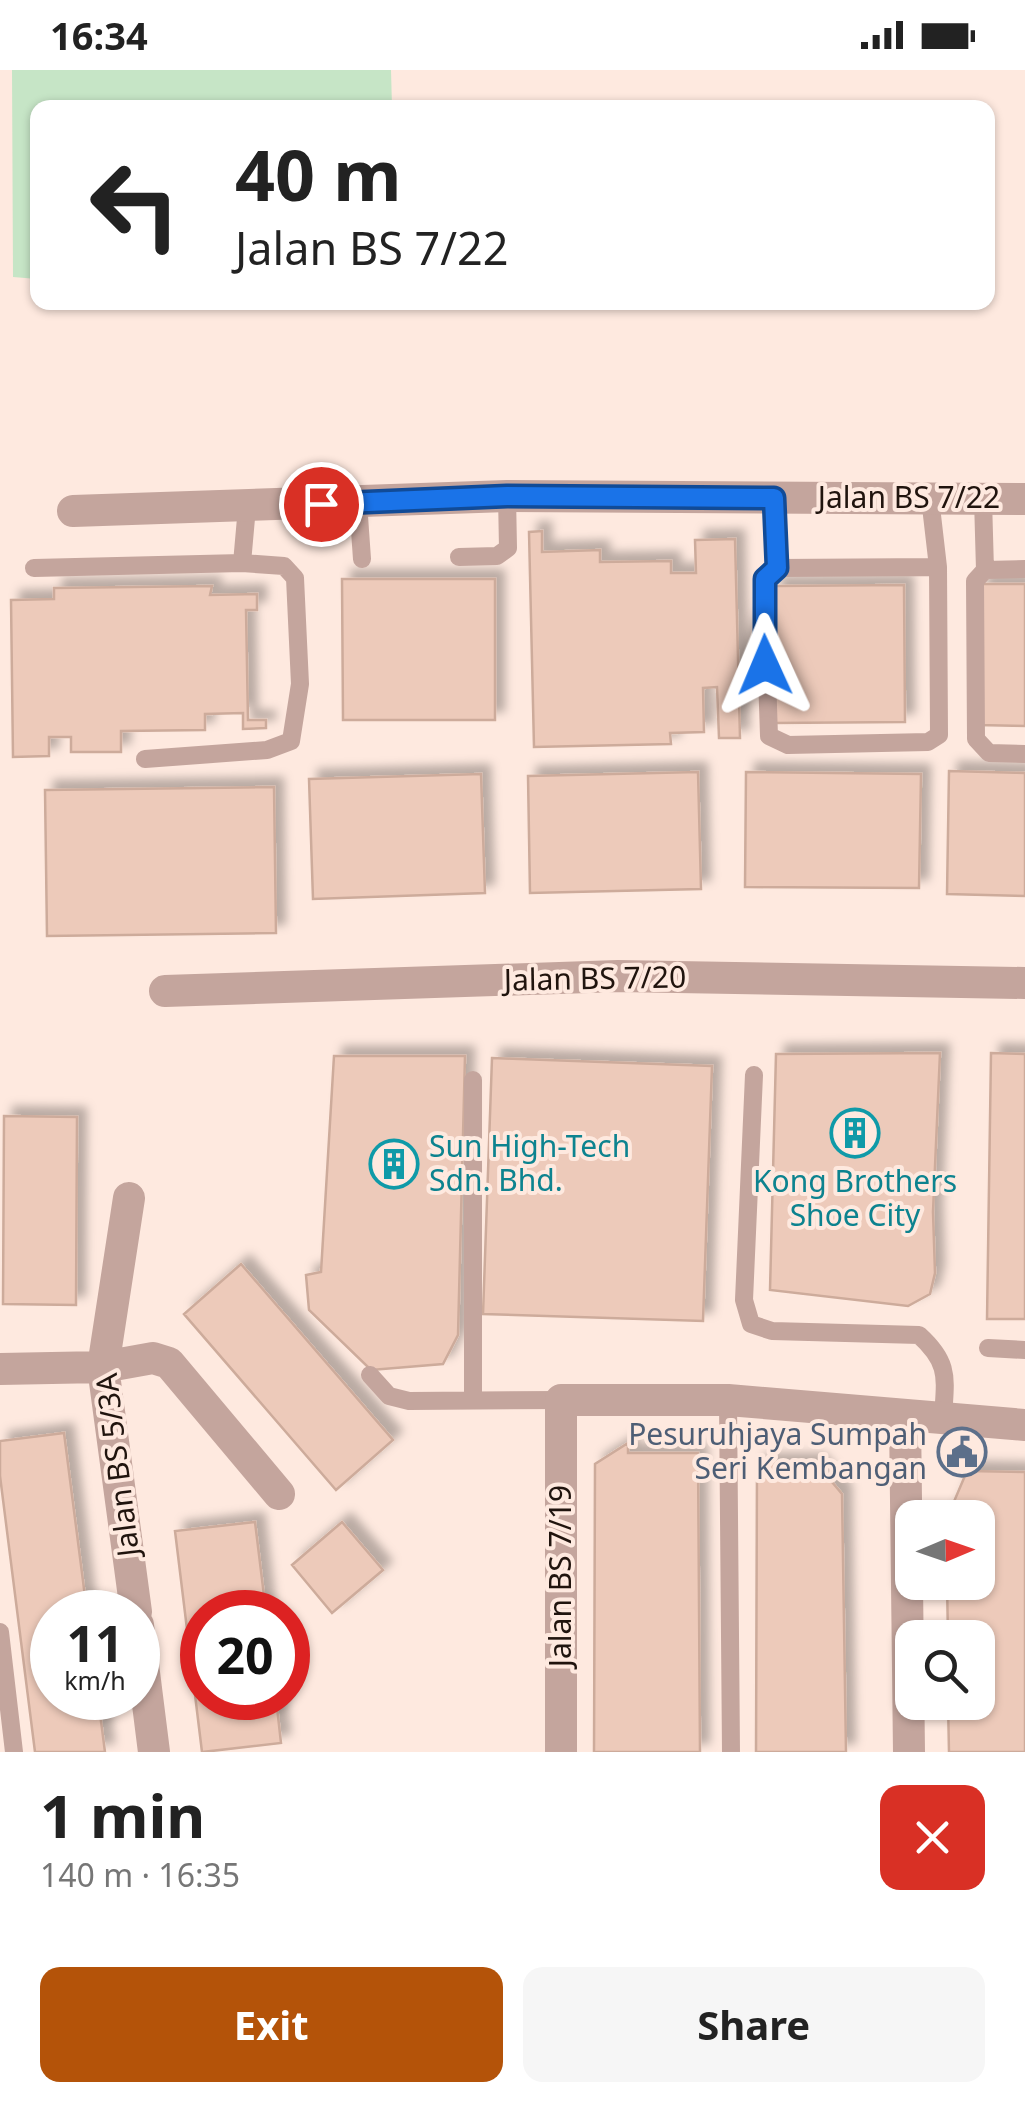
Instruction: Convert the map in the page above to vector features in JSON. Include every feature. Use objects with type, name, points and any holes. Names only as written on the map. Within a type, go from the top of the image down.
[{"type":"street","name":"Jalan BS 7/22","points":[[72,511],[507,496],[1025,499]]},
{"type":"street","name":"Jalan BS 7/20","points":[[165,992],[618,976],[1025,984]]},
{"type":"street","name":"Jalan BS 5/3A","points":[[129,1198],[104,1367],[133,1590]]},
{"type":"street","points":[[0,1369],[104,1367],[135,1359],[169,1364],[279,1494]]},
{"type":"street","points":[[561,1400],[728,1400],[1025,1425]]},
{"type":"street","name":"Jalan BS 7/19","points":[[561,1400],[562,1752]]},
{"type":"street","points":[[905,1416],[909,1752]]},
{"type":"street","points":[[150,1720],[154,1752]]},
{"type":"lane","points":[[460,557],[497,556],[508,548],[507,496]]},
{"type":"lane","points":[[774,498],[777,568]]},
{"type":"lane","points":[[930,498],[938,567],[939,735],[928,742],[788,745],[774,741],[766,730],[764,587],[769,572],[777,568],[938,567]]},
{"type":"lane","points":[[982,499],[984,570],[975,582],[976,739],[988,752],[1025,754]]},
{"type":"lane","points":[[358,502],[362,559]]},
{"type":"lane","points":[[242,563],[247,507]]},
{"type":"lane","points":[[34,568],[242,563],[284,566],[295,578],[300,684],[291,741],[267,750],[145,760]]},
{"type":"lane","points":[[984,570],[1025,569]]},
{"type":"lane","points":[[754,1075],[744,1300],[751,1324],[772,1330],[919,1335],[939,1353],[946,1371],[943,1419]]},
{"type":"lane","points":[[473,1080],[473,1400]]},
{"type":"lane","points":[[988,1348],[1025,1350]]},
{"type":"lane","points":[[370,1375],[388,1396],[398,1399],[561,1400]]},
{"type":"lane","points":[[728,1400],[731,1752]]},
{"type":"lane","points":[[0,1632],[14,1752]]},
{"type":"green space","points":[[12,70],[391,70],[392,100],[30,100],[30,278],[13,277]]},
{"type":"building","points":[[542,531],[542,552],[600,550],[600,562],[671,561],[671,573],[696,573],[695,540],[735,539],[740,738],[719,738],[717,687],[703,688],[704,732],[670,733],[671,744],[534,747],[529,532]]},
{"type":"building","points":[[342,579],[495,579],[495,720],[343,720]]},
{"type":"building","points":[[979,584],[1025,584],[1025,726],[978,725]]},
{"type":"building","points":[[904,585],[905,722],[774,723],[773,586]]},
{"type":"building","points":[[212,586],[210,595],[257,594],[257,610],[246,610],[248,720],[266,720],[266,728],[243,729],[243,713],[205,714],[205,730],[121,731],[121,752],[71,752],[71,737],[49,737],[49,756],[13,757],[11,600],[54,599],[54,588]]},
{"type":"building","points":[[949,771],[1025,773],[1025,896],[947,894]]},
{"type":"building","points":[[698,772],[701,889],[530,893],[528,776]]},
{"type":"building","points":[[746,772],[921,774],[919,888],[745,887]]},
{"type":"building","points":[[481,774],[485,893],[313,899],[309,779]]},
{"type":"building","points":[[274,787],[276,933],[47,936],[45,790]]},
{"type":"building","name":"Kong Brothers Shoe City","points":[[940,1053],[933,1212],[935,1273],[930,1294],[908,1306],[770,1290],[776,1054]]},
{"type":"building","points":[[991,1053],[1025,1054],[1025,1319],[987,1319]]},
{"type":"building","name":"Sun High-Tech Sdn. Bhd.","points":[[334,1056],[465,1056],[458,1335],[443,1364],[371,1370],[309,1310],[306,1275],[321,1272]]},
{"type":"building","points":[[492,1058],[712,1066],[703,1321],[483,1314]]},
{"type":"building","points":[[4,1116],[77,1117],[76,1305],[3,1304]]},
{"type":"building","points":[[241,1264],[393,1440],[336,1490],[184,1314]]},
{"type":"building","points":[[64,1433],[84,1590],[30,1590],[30,1713],[0,1476],[0,1441]]},
{"type":"building","points":[[628,1443],[628,1453],[698,1453],[700,1752],[594,1752],[595,1464]]},
{"type":"building","points":[[757,1463],[816,1463],[842,1494],[846,1752],[756,1752]]},
{"type":"building","points":[[967,1471],[1025,1472],[1025,1752],[949,1752],[948,1720],[995,1720],[995,1620],[948,1620],[947,1600],[995,1600],[995,1500],[955,1500]]},
{"type":"building","points":[[255,1522],[263,1590],[182,1590],[175,1531]]},
{"type":"building","points":[[342,1522],[383,1570],[332,1613],[292,1565]]},
{"type":"building","points":[[31,1720],[101,1720],[105,1752],[35,1752]]},
{"type":"building","points":[[198,1720],[278,1720],[281,1743],[202,1752]]},
{"type":"place","name":"Kong Brothers Shoe City","points":[[855,1133]]},
{"type":"place","name":"Sun High-Tech Sdn. Bhd.","points":[[394,1164]]},
{"type":"place","name":"Pesuruhjaya Sumpah Seri Kembangan","points":[[962,1452]]},
{"type":"route","points":[[321,504],[507,496],[774,498],[777,568],[769,572],[764,587],[765,665]]}]
